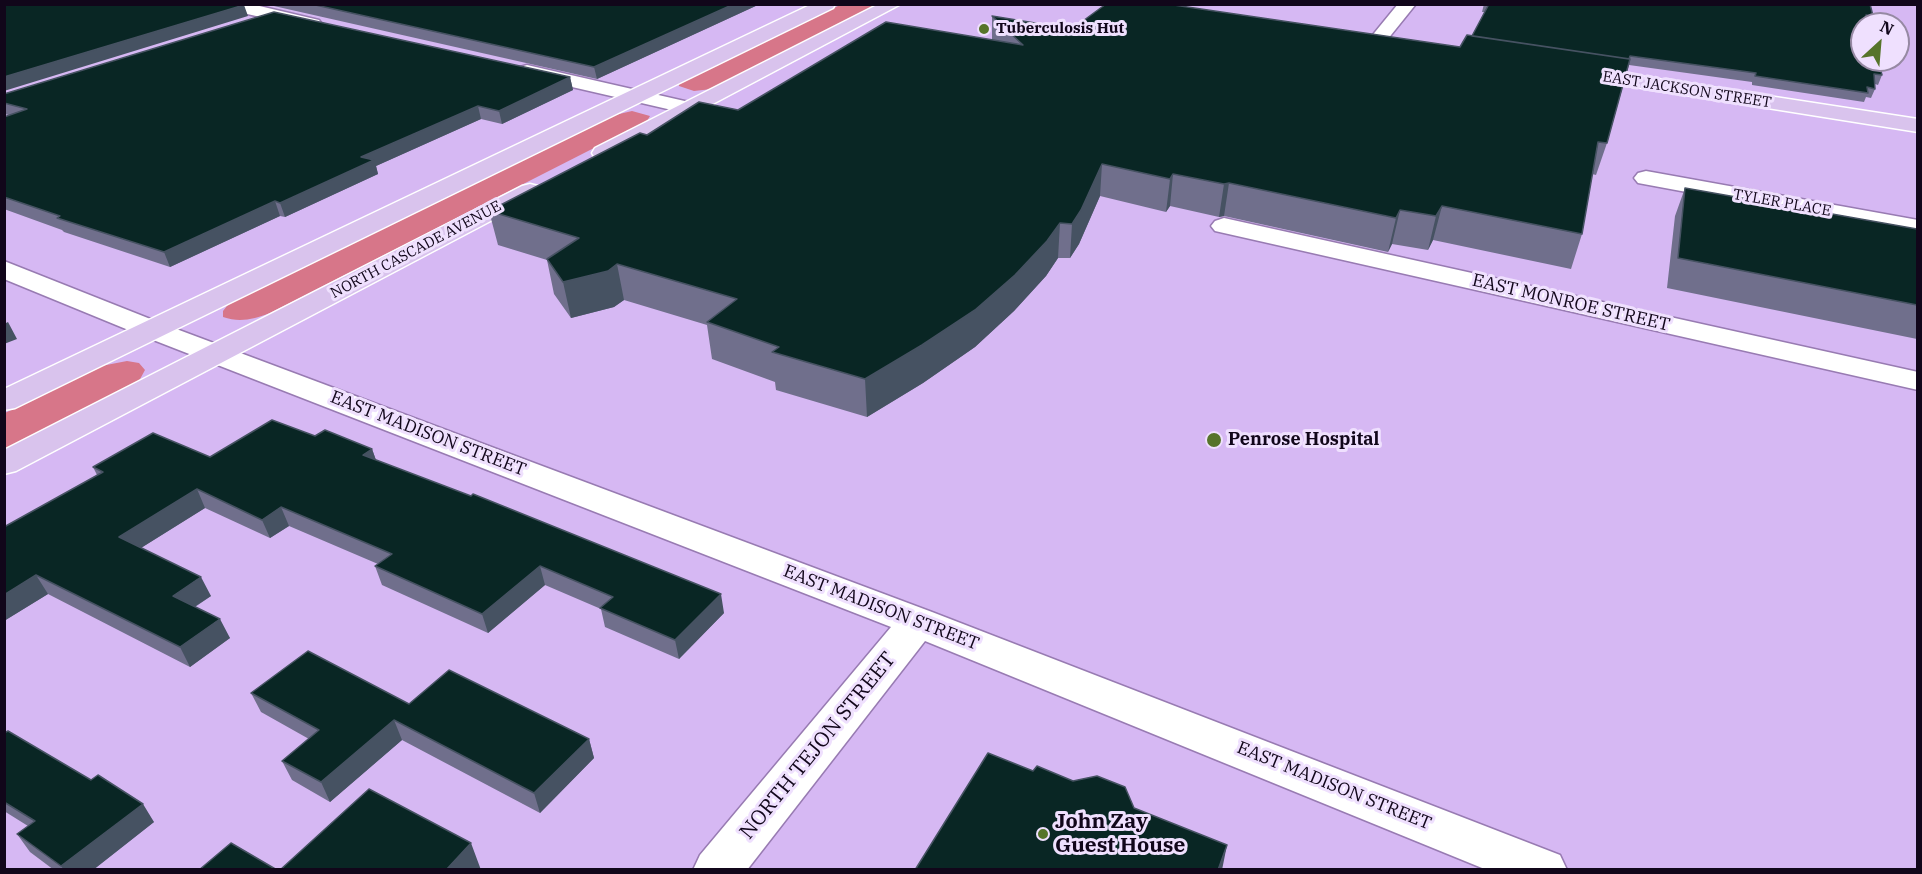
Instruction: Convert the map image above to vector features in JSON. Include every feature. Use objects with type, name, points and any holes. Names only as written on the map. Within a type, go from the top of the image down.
[{"type":"main road","points":[[4,401],[828,4]]},
{"type":"main road","points":[[586,162],[893,4]]},
{"type":"main road","points":[[1368,40],[1396,44]]},
{"type":"main road","name":"EAST JACKSON STREET","points":[[1557,69],[1917,126]]},
{"type":"main road","name":"NORTH CASCADE AVENUE","points":[[4,464],[554,178]]},
{"type":"street","points":[[227,4],[326,26]]},
{"type":"street","points":[[245,25],[310,4]]},
{"type":"street","points":[[1368,40],[1408,4]]},
{"type":"street","points":[[504,66],[689,108]]},
{"type":"street","name":"TYLER PLACE","points":[[1646,178],[1917,228]]},
{"type":"street","name":"EAST MONROE STREET","points":[[1224,226],[1917,381]]},
{"type":"street","name":"EAST MADISON STREET","points":[[4,269],[153,330],[918,622],[1543,870]]},
{"type":"street","name":"NORTH TEJON STREET","points":[[717,870],[918,622]]},
{"type":"shaded area","points":[[840,5],[879,5],[712,89],[694,91],[679,86],[679,83]]},
{"type":"shaded area","points":[[632,111],[650,116],[647,121],[270,313],[247,319],[235,320],[223,317],[223,311],[230,302],[615,115]]},
{"type":"shaded area","points":[[127,361],[139,363],[145,370],[139,381],[5,449],[5,413],[101,366]]},
{"type":"building","points":[[4,4],[241,4],[244,5],[4,77]]},
{"type":"building","points":[[311,4],[734,4],[594,67]]},
{"type":"building","points":[[1106,4],[1167,4],[1460,47],[1467,35],[1630,59],[1607,143],[1598,142],[1582,234],[1442,206],[1436,216],[1400,210],[1396,218],[1229,183],[1173,174],[1170,179],[1102,164],[1072,224],[1060,223],[1047,241],[1015,275],[975,310],[865,379],[772,352],[779,347],[707,322],[737,299],[617,264],[608,271],[563,282],[547,259],[579,238],[489,211],[640,133],[647,135],[699,102],[738,110],[886,22],[1023,45],[992,16],[1072,29]]},
{"type":"building","points":[[1489,4],[1870,4],[1872,12],[1850,12],[1850,72],[1881,72],[1882,75],[1874,74],[1875,89],[1867,87],[1868,93],[1755,76],[1756,73],[1630,56],[1629,59],[1472,36]]},
{"type":"building","points":[[274,12],[570,77],[499,111],[478,106],[361,157],[374,160],[280,203],[275,201],[164,252],[57,218],[60,216],[4,197],[4,117],[27,109],[4,103],[4,94]]},
{"type":"building","points":[[1685,188],[1917,229],[1917,305],[1678,258]]},
{"type":"building","points":[[272,420],[315,436],[325,430],[372,449],[363,455],[471,496],[473,494],[721,594],[675,640],[600,608],[613,597],[540,566],[482,614],[375,566],[392,554],[281,507],[262,520],[197,489],[119,537],[201,577],[173,596],[220,619],[180,647],[36,575],[4,595],[4,527],[103,472],[93,467],[153,433],[210,457]]},
{"type":"building","points":[[308,651],[409,704],[449,670],[589,739],[534,793],[394,720],[321,782],[282,761],[319,730],[251,693]]},
{"type":"building","points":[[8,731],[91,780],[98,775],[143,804],[61,866],[17,834],[35,821],[4,802],[4,733]]},
{"type":"building","points":[[988,753],[1033,771],[1037,766],[1073,781],[1097,776],[1125,787],[1134,808],[1227,845],[1218,870],[915,870]]},
{"type":"building","points":[[369,789],[471,843],[446,870],[280,870]]},
{"type":"building","points":[[231,843],[277,870],[199,870]]},
{"type":"place","name":"Tuberculosis Hut","points":[[984,29]]},
{"type":"place","name":"Penrose Hospital","points":[[1214,440]]},
{"type":"place","name":"John Zay Guest House","points":[[1043,834]]}]
